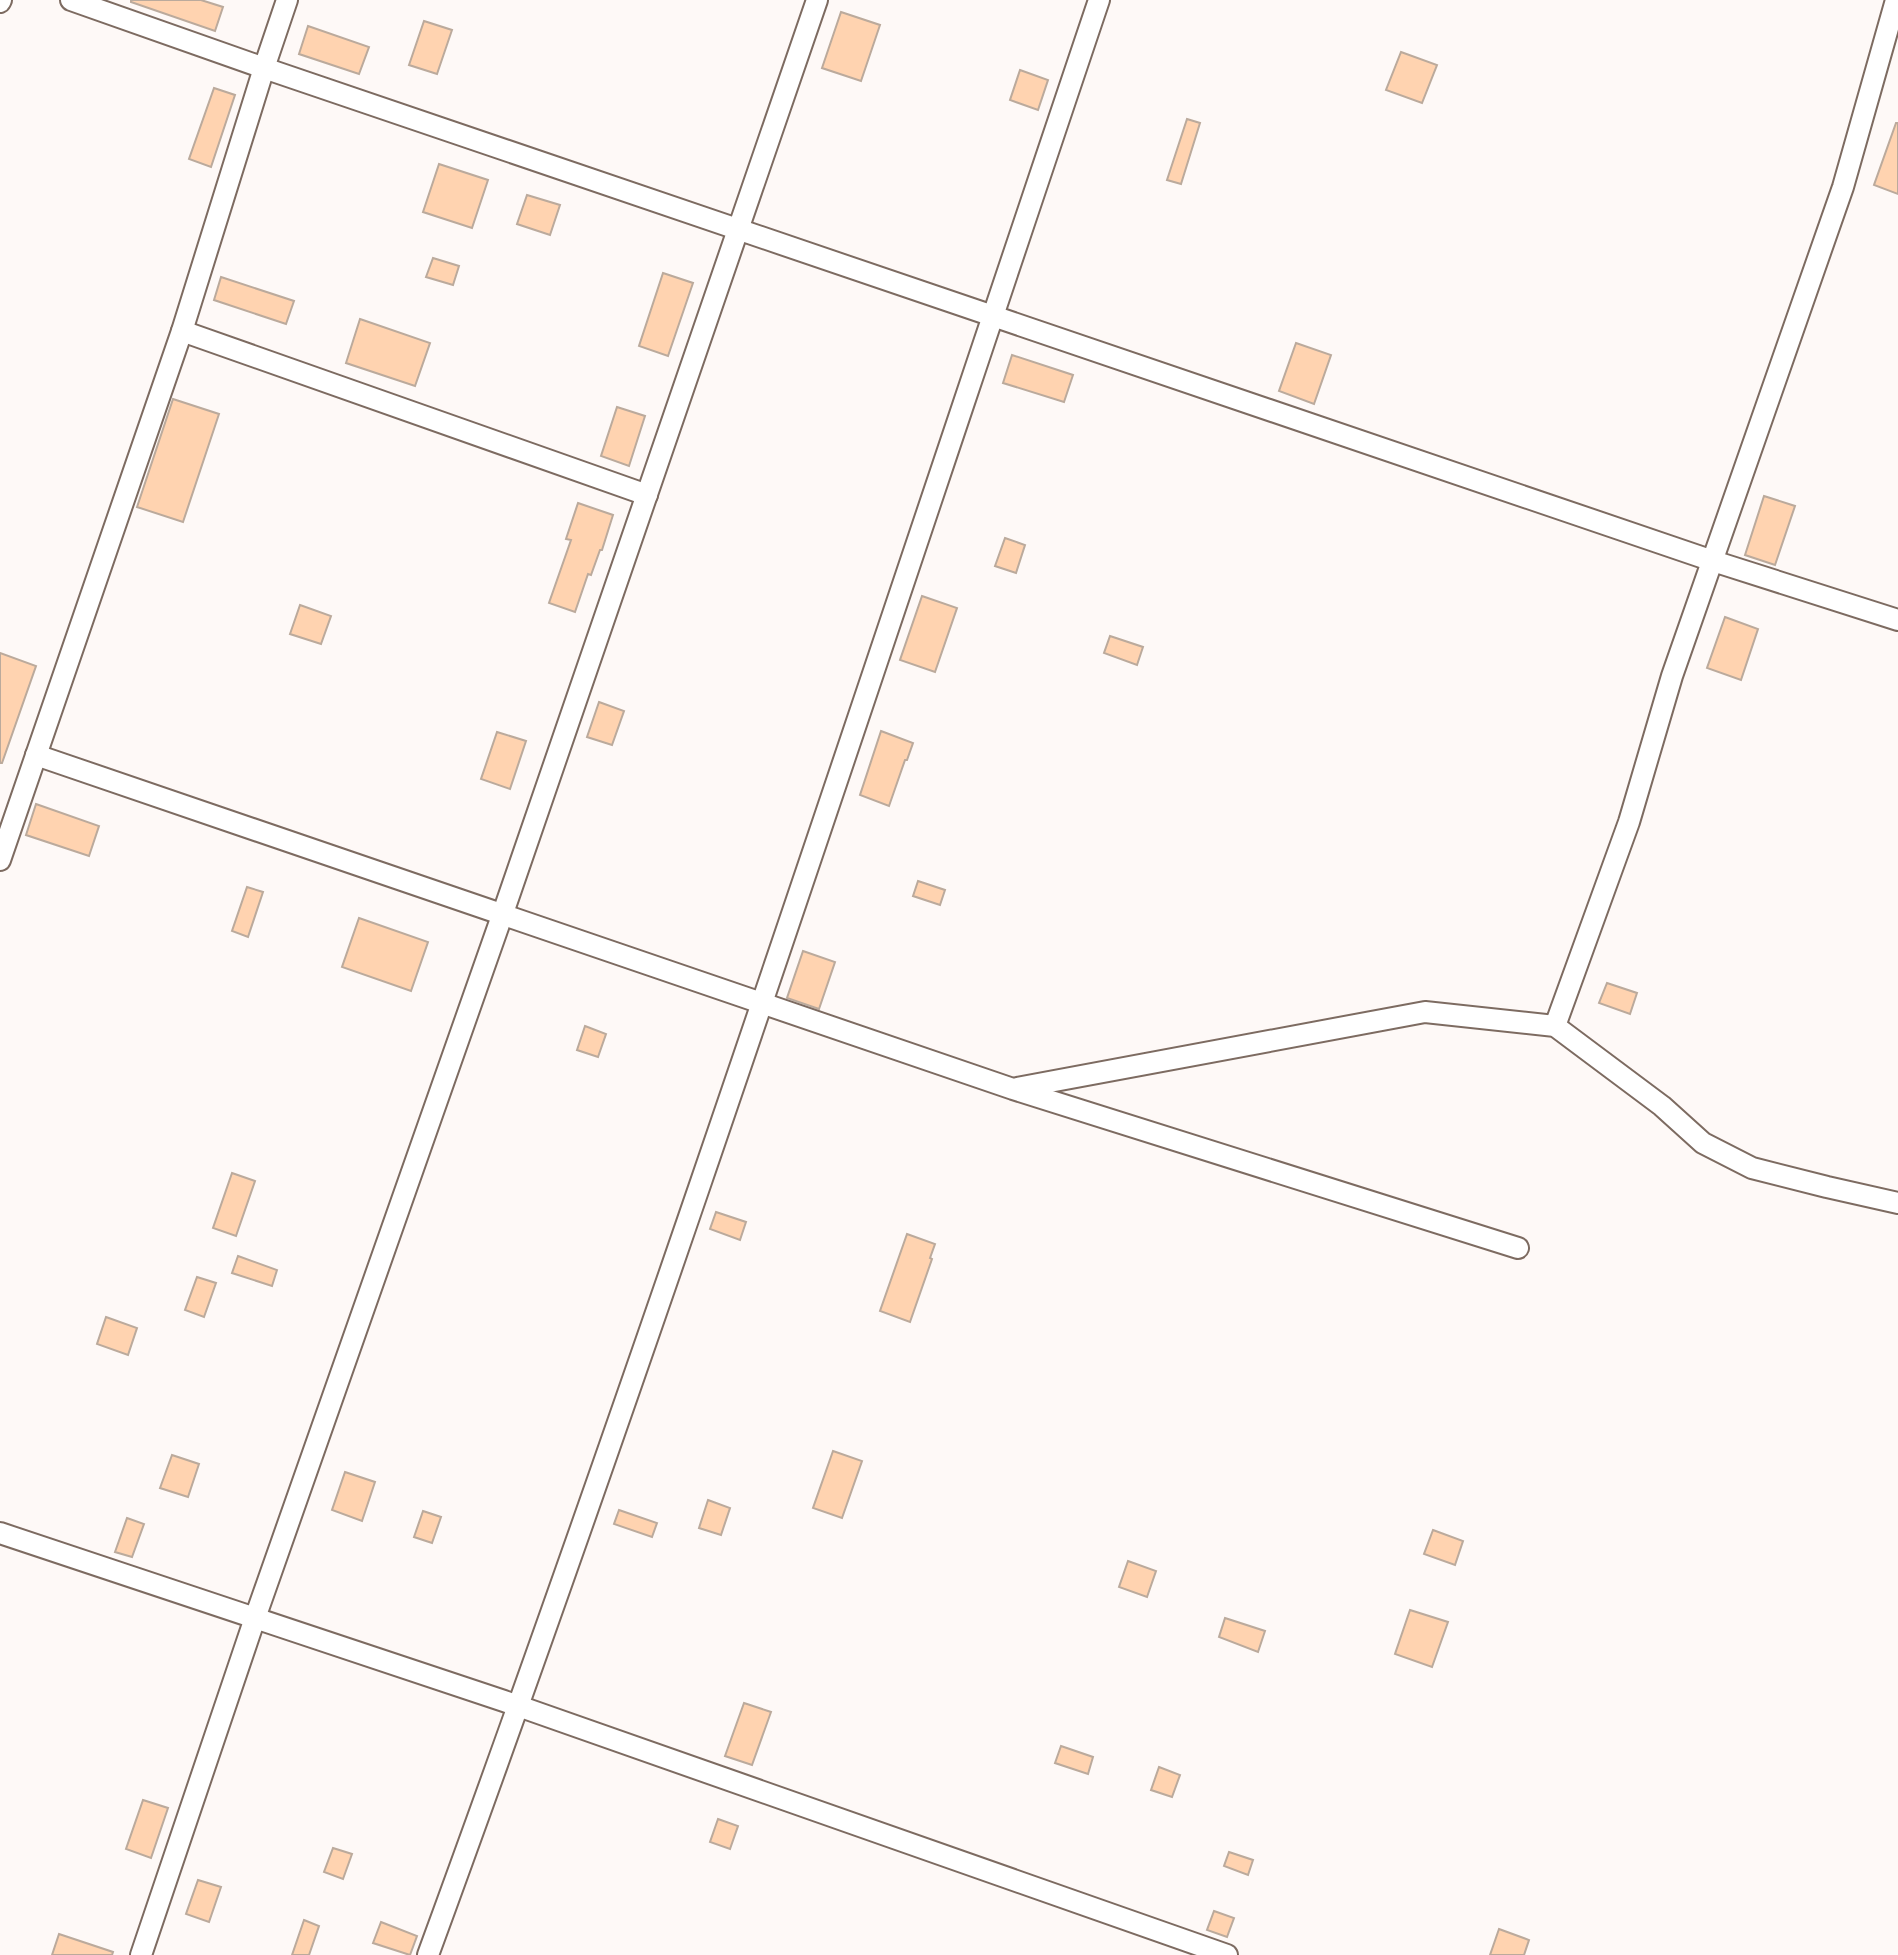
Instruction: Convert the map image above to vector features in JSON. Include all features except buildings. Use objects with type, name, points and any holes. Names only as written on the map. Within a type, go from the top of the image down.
[{"type":"street","points":[[71,0],[1713,561],[1898,620]]},
{"type":"street","points":[[0,860],[182,331],[287,0]]},
{"type":"street","points":[[141,1955],[817,0]]},
{"type":"street","points":[[428,1955],[519,1706],[762,1003],[1099,0]]},
{"type":"street","points":[[1555,1026],[1629,822],[1672,676],[1843,187],[1896,0]]},
{"type":"street","points":[[182,331],[647,495]]},
{"type":"street","points":[[36,755],[1013,1089],[1518,1248]]},
{"type":"street","points":[[1013,1089],[1425,1012],[1555,1026],[1662,1106],[1703,1143],[1752,1168],[1898,1203]]},
{"type":"street","points":[[0,1533],[519,1706],[1227,1955]]}]
